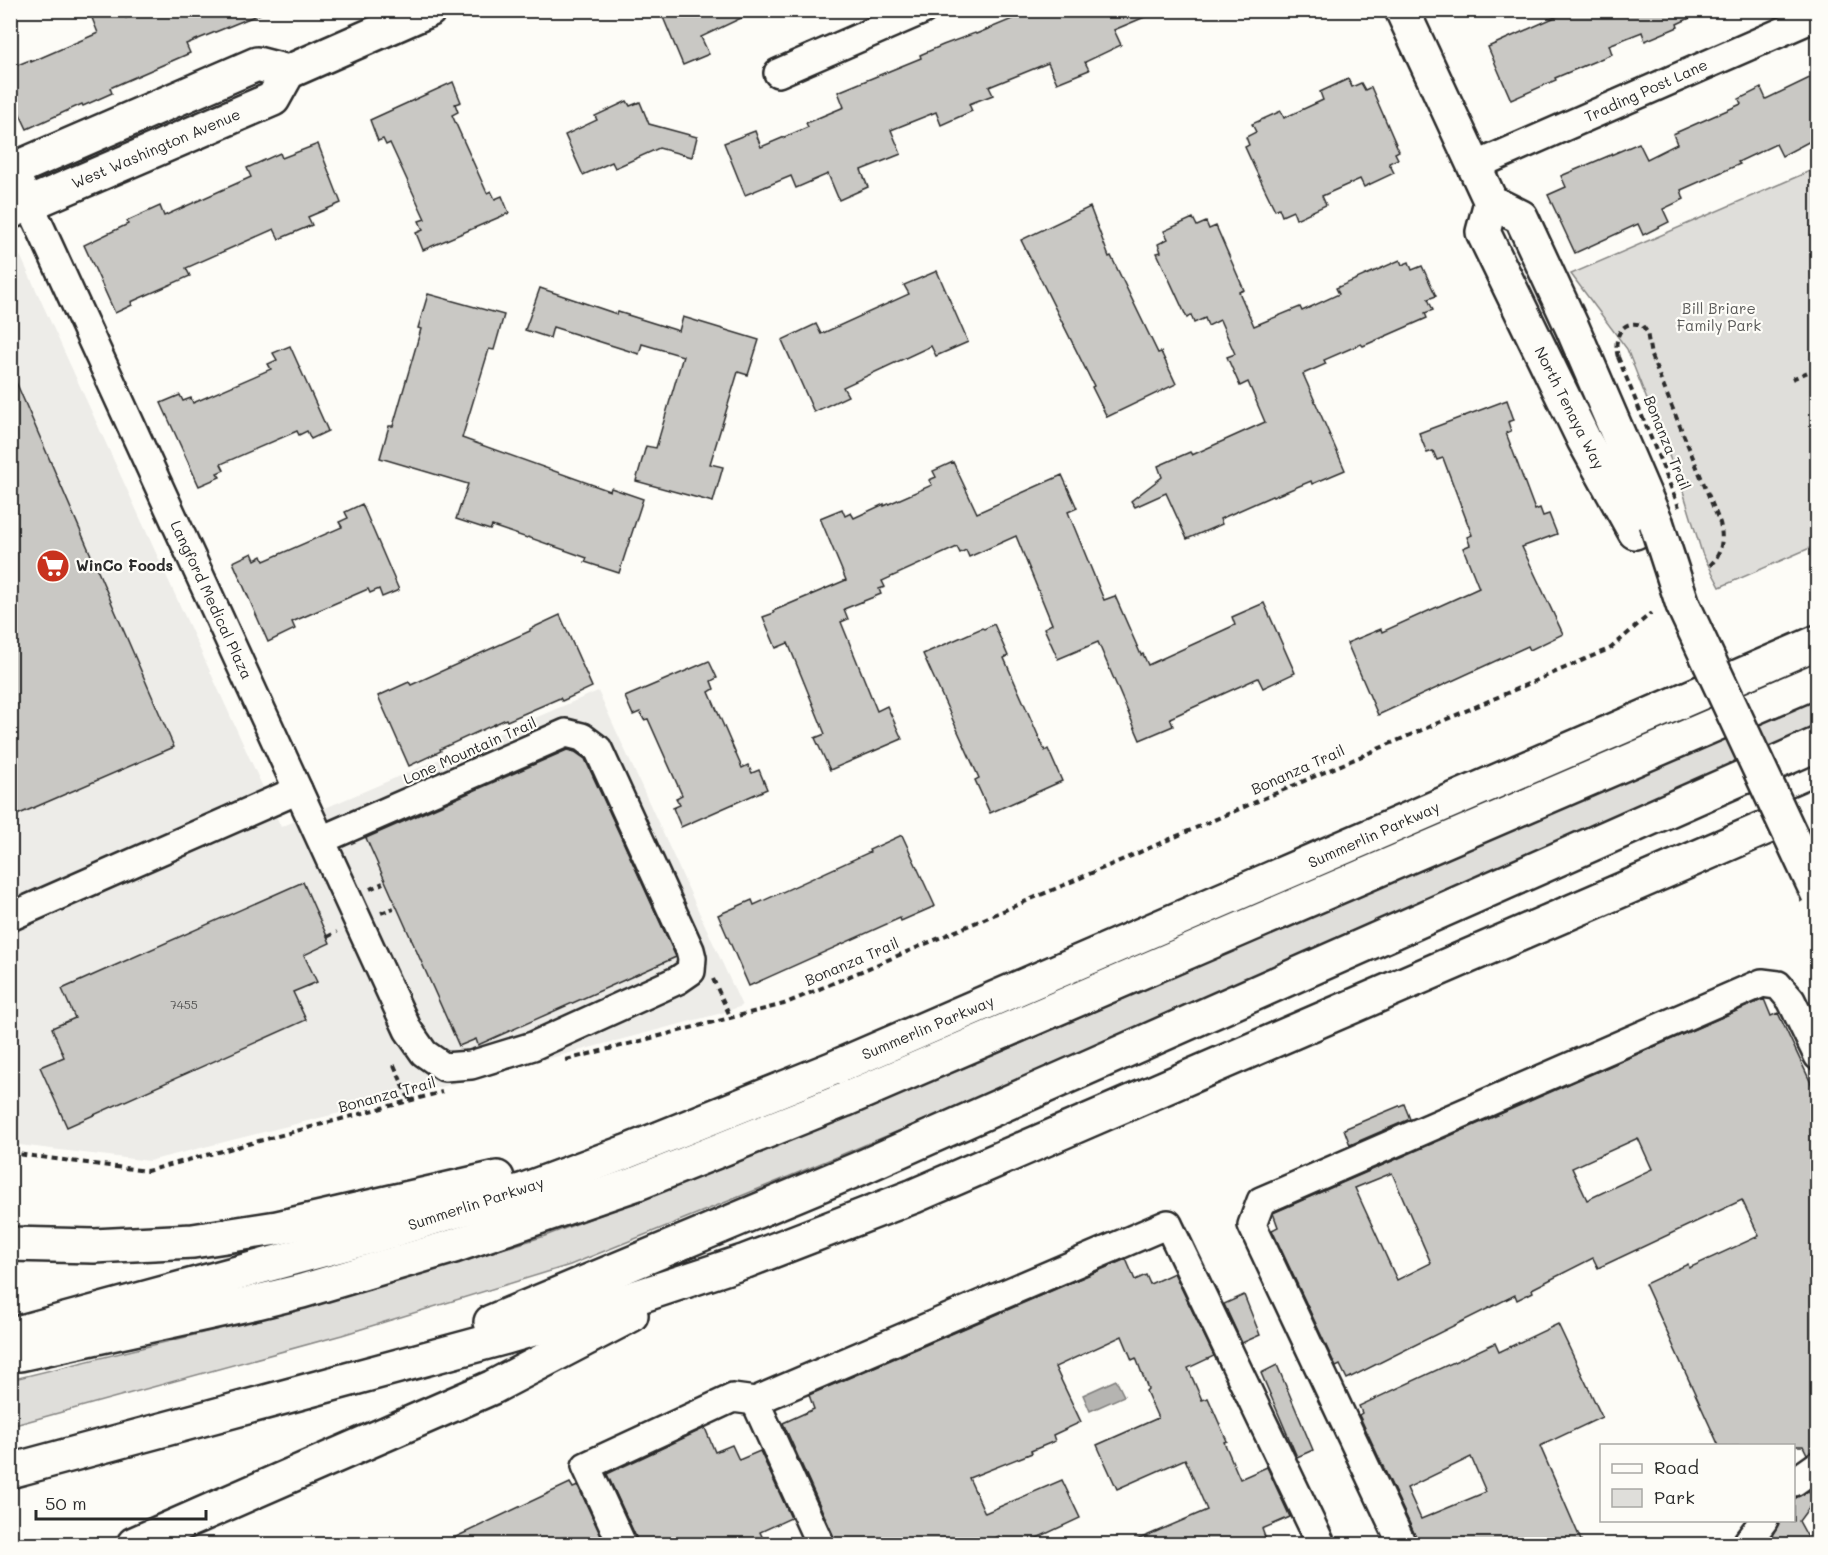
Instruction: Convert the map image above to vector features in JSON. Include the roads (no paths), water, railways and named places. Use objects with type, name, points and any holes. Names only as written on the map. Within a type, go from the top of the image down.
[{"type":"main road","points":[[15,162],[257,64],[288,72],[429,10]]},
{"type":"main road","name":"North Tenaya Way","points":[[1402,10],[1475,166],[1487,217],[1537,346],[1584,441],[1658,524]]},
{"type":"main road","name":"West Washington Avenue","points":[[20,208],[273,99],[288,72]]},
{"type":"main road","name":"North Tenaya Way","points":[[1487,217],[1528,282],[1544,314],[1553,324],[1563,329],[1572,327],[1635,477],[1658,524],[1683,605],[1818,894]]},
{"type":"main road","points":[[1537,346],[1547,343],[1562,354],[1600,435],[1635,477]]},
{"type":"main road","name":"Summerlin Parkway","points":[[10,1335],[414,1224],[533,1187],[651,1142],[834,1068],[1079,964],[1818,642]]},
{"type":"main road","points":[[10,1356],[302,1291],[463,1243],[638,1183],[844,1100],[1818,680]]},
{"type":"main road","points":[[356,1377],[801,1194],[1818,744]]},
{"type":"main road","points":[[10,1471],[555,1322],[746,1261],[914,1196],[1818,805]]},
{"type":"main road","points":[[10,1244],[131,1245],[193,1241],[249,1233],[651,1142]]},
{"type":"main road","points":[[134,1545],[493,1387],[711,1273]]},
{"type":"street","points":[[778,73],[923,10]]},
{"type":"street","name":"Trading Post Lane","points":[[1475,166],[1818,16]]},
{"type":"street","name":"Langford Medical Plaza","points":[[15,162],[20,208],[298,790],[408,1030],[424,1053],[444,1067],[471,1065],[533,1046],[678,980],[690,971],[692,958],[690,950],[598,749],[582,737],[566,733],[321,840]]},
{"type":"street","points":[[10,917],[298,790]]},
{"type":"street","points":[[1402,1545],[1252,1225],[1261,1201],[1762,983],[1778,985],[1791,1000],[1818,1056]]},
{"type":"street","points":[[622,1545],[586,1466],[733,1398],[755,1401],[1168,1224],[1321,1545]]},
{"type":"street","points":[[755,1401],[820,1545]]},
{"type":"street","points":[[1795,1481],[1818,1465]]},
{"type":"street","points":[[1746,1545],[1763,1522]]},
{"type":"place","name":"WinCo Foods","points":[[53,566]]},
{"type":"park label","name":"Bill Briare Family Park","points":[[1719,318]]}]
